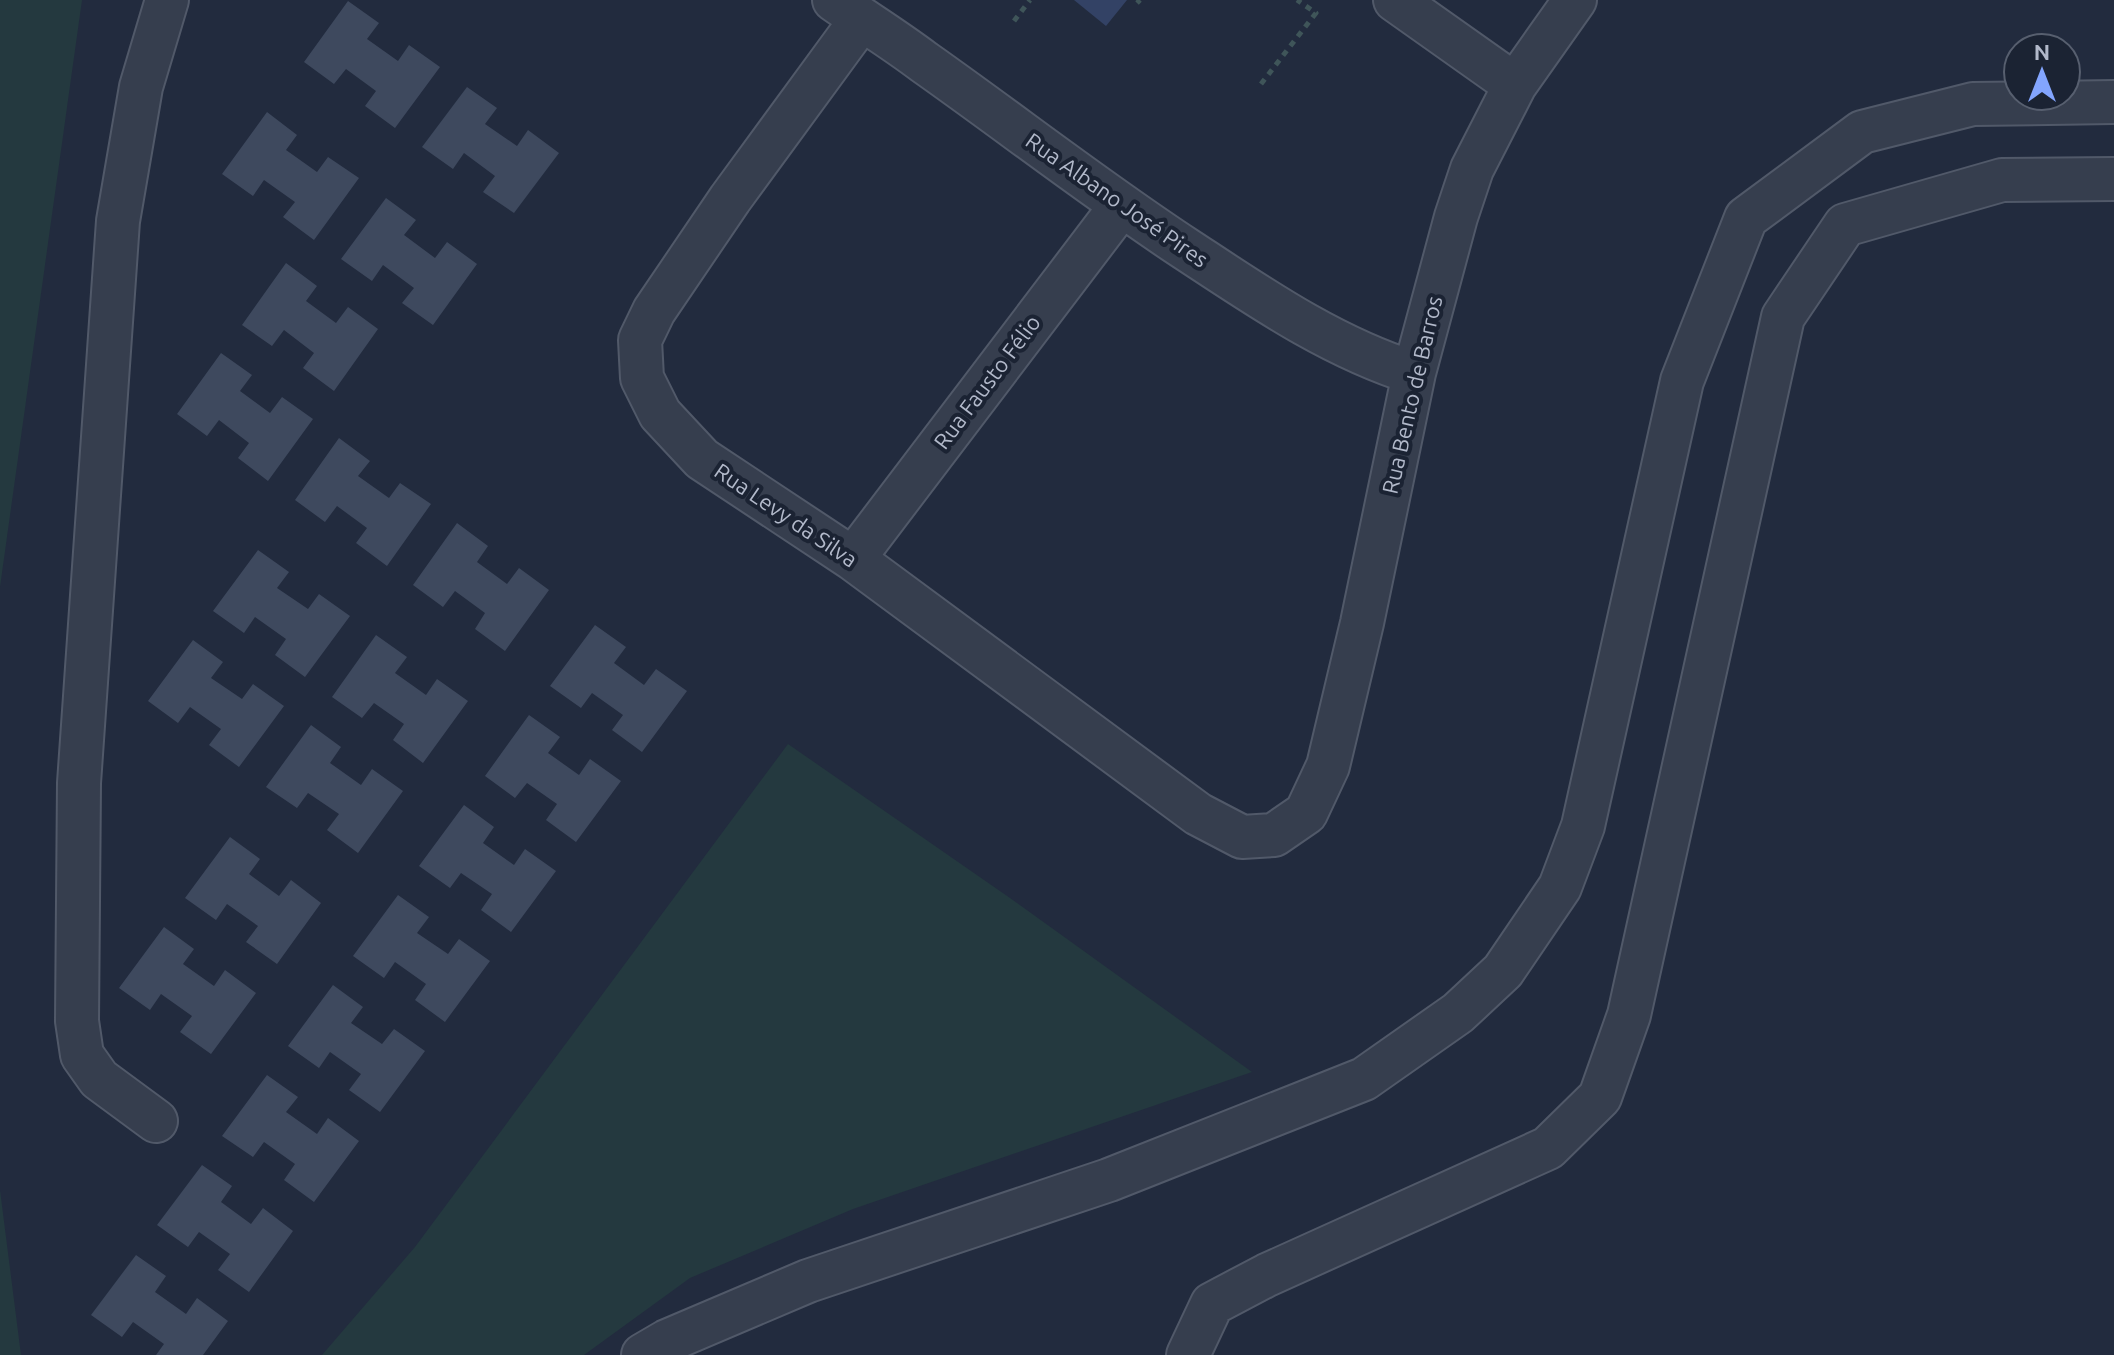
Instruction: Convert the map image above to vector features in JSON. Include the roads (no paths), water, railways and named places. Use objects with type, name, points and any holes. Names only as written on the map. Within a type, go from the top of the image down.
[{"type":"street","points":[[156,1121],[99,1079],[82,1055],[77,1021],[79,783],[118,221],[141,87],[167,0]]},
{"type":"street","points":[[1395,0],[1515,85]]},
{"type":"street","name":"Rua Bento de Barros","points":[[1306,813],[1328,766],[1362,623],[1414,373],[1456,217],[1472,169],[1515,85],[1575,0]]},
{"type":"street","name":"Rua Albano José Pires","points":[[848,10],[922,60],[1121,206],[1261,298],[1321,334],[1377,362],[1414,373]]},
{"type":"street","name":"Rua Levy da Silva","points":[[848,10],[722,211],[654,311],[640,340],[642,378],[660,414],[702,459],[853,559],[1198,814],[1242,837],[1274,835],[1306,813]]},
{"type":"street","points":[[643,1355],[667,1341],[808,1281],[1109,1180],[1364,1079],[1458,1013],[1503,971],[1560,887],[1583,826],[1682,381],[1746,218],[1862,132],[1973,104],[2114,102]]},
{"type":"street","points":[[1188,1355],[1212,1304],[1267,1275],[1548,1148],[1600,1097],[1629,1015],[1783,317],[1845,225],[2002,180],[2114,179]]},
{"type":"street","name":"Rua Fausto Félio","points":[[853,559],[1121,206]]},
{"type":"water","points":[[1074,0],[1127,0],[1106,26]]}]
